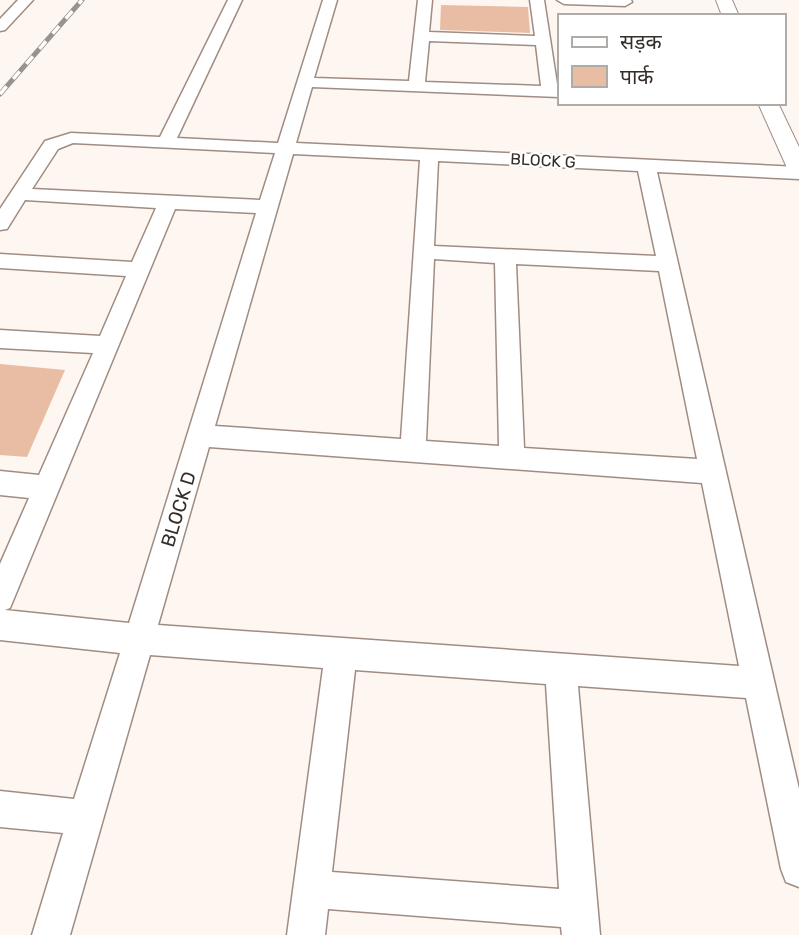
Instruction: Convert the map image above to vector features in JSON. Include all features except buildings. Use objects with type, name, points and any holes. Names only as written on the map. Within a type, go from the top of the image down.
[{"type":"street","points":[[0,9],[9,0]]},
{"type":"street","points":[[0,27],[26,0]]},
{"type":"street","points":[[167,141],[235,0]]},
{"type":"street","points":[[330,0],[305,82],[555,92],[541,41],[537,0]]},
{"type":"street","points":[[417,86],[425,0]]},
{"type":"street","points":[[564,0],[626,6]]},
{"type":"street","points":[[421,36],[541,41]]},
{"type":"street","name":"BLOCK D","points":[[51,935],[305,82]]},
{"type":"street","points":[[769,105],[799,171]]},
{"type":"street","name":"BLOCK G","points":[[20,194],[51,145],[61,139],[167,141],[799,171]]},
{"type":"street","points":[[413,451],[429,155]]},
{"type":"street","points":[[646,165],[758,683],[792,805],[799,869]]},
{"type":"street","points":[[0,224],[20,194],[268,207]]},
{"type":"street","points":[[0,598],[168,202]]},
{"type":"street","points":[[424,252],[667,264]]},
{"type":"street","points":[[505,256],[512,458]]},
{"type":"street","points":[[0,261],[140,270]]},
{"type":"street","points":[[0,340],[107,345]]},
{"type":"street","points":[[200,436],[713,472]]},
{"type":"street","points":[[0,483],[47,488]]},
{"type":"street","points":[[0,625],[137,639],[758,683]]},
{"type":"street","points":[[306,935],[341,653]]},
{"type":"street","points":[[311,889],[580,922],[561,668]]},
{"type":"street","points":[[0,809],[85,818]]},
{"type":"green space","points":[[441,5],[528,7],[530,33],[440,30]]},
{"type":"green space","points":[[0,364],[65,370],[27,457],[0,455]]},
{"type":"railway","points":[[0,94],[82,0]]}]
